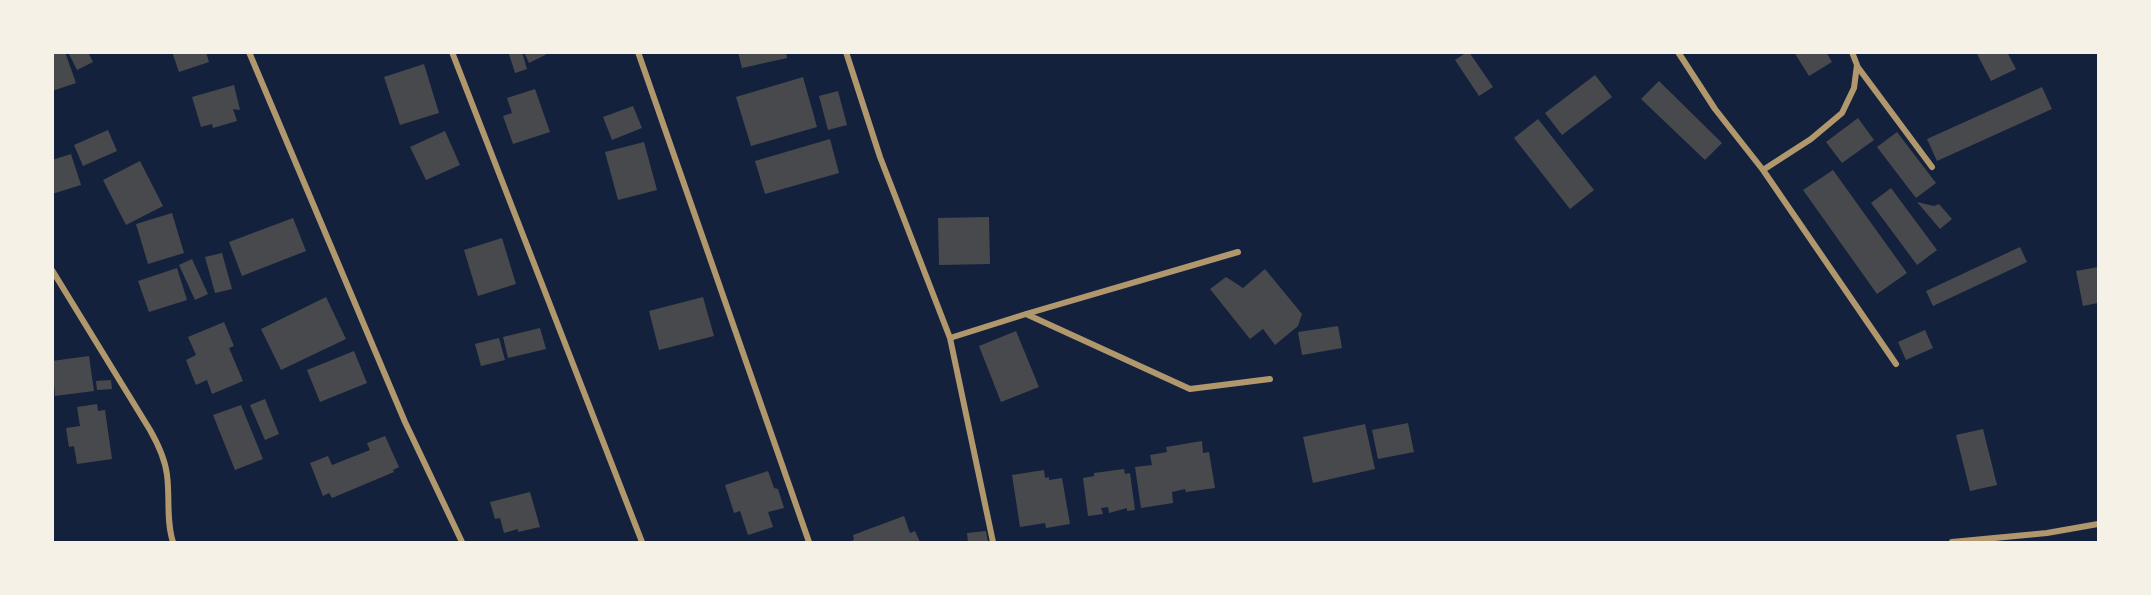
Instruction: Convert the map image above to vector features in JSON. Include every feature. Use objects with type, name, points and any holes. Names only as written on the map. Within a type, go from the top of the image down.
[{"type":"street","points":[[249,52],[405,422],[462,543]]},
{"type":"street","points":[[452,52],[642,543]]},
{"type":"street","points":[[638,52],[809,543]]},
{"type":"street","points":[[846,52],[880,157],[950,338],[993,543]]},
{"type":"street","points":[[1678,52],[1715,108],[1763,170],[1896,364]]},
{"type":"street","points":[[1852,52],[1857,65],[1932,167]]},
{"type":"street","points":[[1763,170],[1811,139],[1842,113],[1854,88],[1857,65]]},
{"type":"street","points":[[950,338],[1238,252]]},
{"type":"street","points":[[52,270],[150,429],[163,455],[167,474],[170,531],[173,543]]},
{"type":"street","points":[[1026,314],[1190,389],[1270,379]]},
{"type":"street","points":[[1952,543],[2047,533],[2098,524]]},
{"type":"building","points":[[52,52],[65,52],[76,83],[52,91]]},
{"type":"building","points":[[68,52],[88,52],[93,62],[77,70]]},
{"type":"building","points":[[172,52],[206,52],[209,62],[179,72]]},
{"type":"building","points":[[522,52],[527,69],[515,73],[509,54]]},
{"type":"building","points":[[524,52],[551,52],[529,63]]},
{"type":"building","points":[[738,52],[786,52],[787,58],[742,68]]},
{"type":"building","points":[[1467,52],[1493,87],[1479,96],[1455,60]]},
{"type":"building","points":[[1794,52],[1826,52],[1832,62],[1809,76]]},
{"type":"building","points":[[1976,52],[2007,52],[2016,69],[1991,81]]},
{"type":"building","points":[[424,64],[439,113],[400,125],[384,77]]},
{"type":"building","points":[[1595,75],[1612,97],[1562,135],[1545,113]]},
{"type":"building","points":[[803,77],[817,127],[751,146],[736,97]]},
{"type":"building","points":[[1659,81],[1722,143],[1705,160],[1641,99]]},
{"type":"building","points":[[234,85],[240,110],[233,109],[237,121],[213,128],[212,124],[201,127],[192,97]]},
{"type":"building","points":[[2042,87],[2052,109],[1937,161],[1927,139]]},
{"type":"building","points":[[535,89],[550,132],[513,144],[503,116],[512,113],[507,98]]},
{"type":"building","points":[[838,91],[847,125],[828,130],[819,96]]},
{"type":"building","points":[[633,106],[642,128],[612,140],[603,117]]},
{"type":"building","points":[[1858,118],[1874,140],[1842,163],[1826,142]]},
{"type":"building","points":[[1538,119],[1594,190],[1570,209],[1514,138]]},
{"type":"building","points":[[108,130],[117,151],[83,166],[74,145]]},
{"type":"building","points":[[445,131],[460,165],[426,180],[410,147]]},
{"type":"building","points":[[1897,132],[1936,183],[1916,198],[1877,147]]},
{"type":"building","points":[[830,139],[839,173],[765,194],[755,161]]},
{"type":"building","points":[[644,142],[657,190],[618,200],[605,152]]},
{"type":"building","points":[[71,154],[81,185],[52,194],[52,160]]},
{"type":"building","points":[[140,161],[163,206],[126,225],[103,180]]},
{"type":"building","points":[[1833,170],[1907,273],[1877,294],[1803,190]]},
{"type":"building","points":[[1891,188],[1937,250],[1917,265],[1871,203]]},
{"type":"building","points":[[1917,202],[1934,206],[1939,204],[1952,219],[1940,229]]},
{"type":"building","points":[[172,213],[184,253],[148,264],[136,224]]},
{"type":"building","points":[[989,217],[990,264],[939,265],[938,218]]},
{"type":"building","points":[[293,218],[306,251],[242,276],[229,242]]},
{"type":"building","points":[[502,238],[516,284],[478,296],[464,250]]},
{"type":"building","points":[[2020,247],[2027,262],[1933,306],[1926,291]]},
{"type":"building","points":[[222,253],[232,289],[215,293],[205,257]]},
{"type":"building","points":[[192,259],[208,294],[195,300],[179,265]]},
{"type":"building","points":[[2098,267],[2098,303],[2083,306],[2076,271]]},
{"type":"building","points":[[177,268],[187,300],[149,312],[138,281]]},
{"type":"building","points":[[1265,269],[1302,314],[1298,326],[1275,345],[1263,329],[1250,339],[1210,289],[1226,277],[1243,288]]},
{"type":"building","points":[[326,297],[346,339],[281,370],[261,329]]},
{"type":"building","points":[[703,297],[714,336],[659,350],[649,311]]},
{"type":"building","points":[[224,322],[234,346],[229,348],[243,381],[212,394],[207,380],[196,385],[186,360],[196,355],[188,337]]},
{"type":"building","points":[[1338,326],[1342,348],[1302,355],[1298,332]]},
{"type":"building","points":[[540,328],[546,349],[508,358],[503,337]]},
{"type":"building","points":[[1925,330],[1933,348],[1906,360],[1898,342]]},
{"type":"building","points":[[1016,331],[1039,387],[1001,402],[979,346]]},
{"type":"building","points":[[499,338],[505,360],[481,366],[475,344]]},
{"type":"building","points":[[354,351],[367,383],[320,402],[307,370]]},
{"type":"building","points":[[89,356],[94,391],[55,396],[52,361]]},
{"type":"building","points":[[111,380],[112,389],[97,390],[96,381]]},
{"type":"building","points":[[265,399],[279,434],[265,440],[250,405]]},
{"type":"building","points":[[97,404],[98,411],[105,410],[112,459],[77,464],[74,446],[69,447],[66,428],[80,426],[77,407]]},
{"type":"building","points":[[241,405],[263,459],[235,470],[213,415]]},
{"type":"building","points":[[1408,423],[1414,452],[1378,459],[1372,430]]},
{"type":"building","points":[[1365,424],[1375,469],[1313,483],[1303,437]]},
{"type":"building","points":[[1983,429],[1997,485],[1970,491],[1956,435]]},
{"type":"building","points":[[385,436],[399,467],[393,470],[394,472],[332,498],[329,493],[323,496],[310,463],[328,456],[332,465],[370,450],[367,443]]},
{"type":"building","points":[[1202,441],[1203,453],[1209,452],[1215,488],[1172,492],[1173,503],[1141,508],[1135,467],[1152,465],[1150,455],[1167,452],[1166,447]]},
{"type":"building","points":[[1124,469],[1125,474],[1130,473],[1135,510],[1127,511],[1127,508],[1109,513],[1108,507],[1101,508],[1103,514],[1088,516],[1083,478],[1094,476],[1094,473]]},
{"type":"building","points":[[1044,470],[1045,478],[1049,477],[1049,480],[1062,478],[1070,524],[1046,528],[1045,523],[1020,527],[1012,475]]},
{"type":"building","points":[[768,471],[774,488],[778,489],[784,508],[768,512],[773,527],[748,535],[740,511],[734,513],[725,485]]},
{"type":"building","points":[[530,492],[540,527],[504,533],[500,518],[495,519],[490,502]]},
{"type":"building","points":[[904,516],[910,533],[915,531],[920,542],[847,542],[854,540],[853,535]]},
{"type":"building","points":[[986,531],[988,542],[968,542],[967,533]]}]
